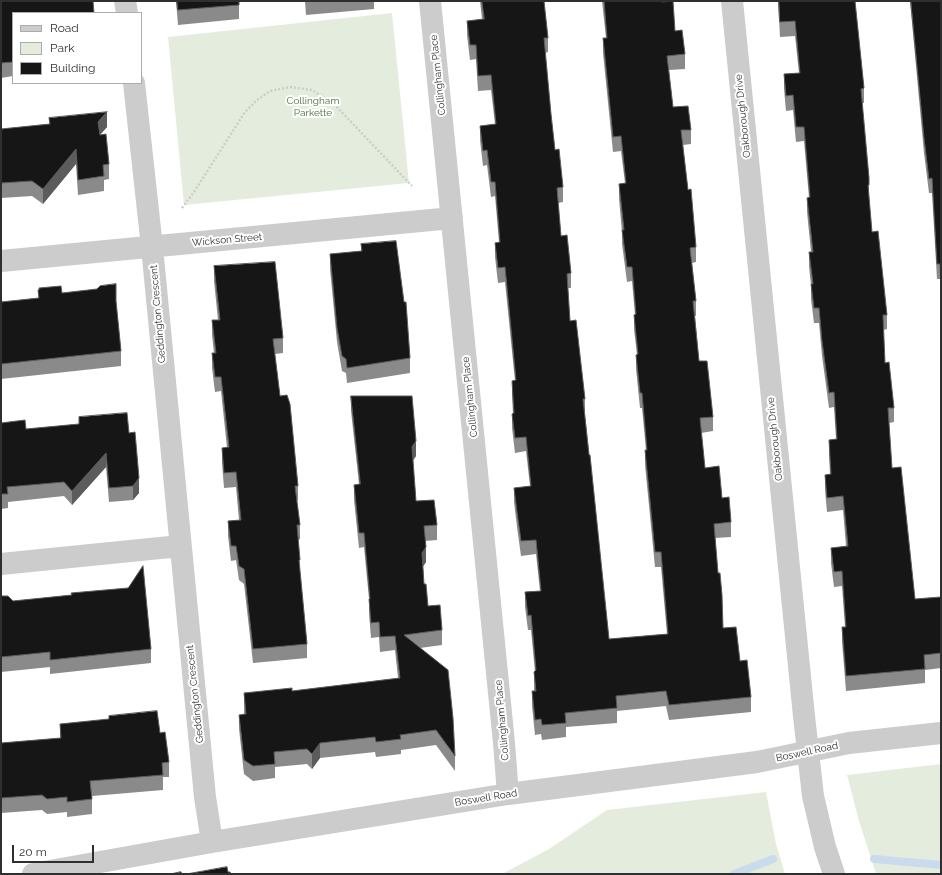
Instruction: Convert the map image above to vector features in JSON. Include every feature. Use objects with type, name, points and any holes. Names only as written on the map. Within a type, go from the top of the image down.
[{"type":"street","points":[[125,1],[127,12]]},
{"type":"street","name":"Collingham Place","points":[[430,1],[508,794]]},
{"type":"street","name":"Oakborough Drive","points":[[732,1],[808,751],[818,820],[834,874]]},
{"type":"street","name":"Geddington Crescent","points":[[134,84],[152,247],[205,797],[212,842]]},
{"type":"street","name":"Wickson Street","points":[[1,261],[452,218]]},
{"type":"street","points":[[1,564],[180,546]]},
{"type":"street","name":"Boswell Road","points":[[33,874],[212,842],[508,794],[757,762],[849,743],[941,733]]},
{"type":"path","points":[[182,208],[194,192],[245,112],[257,100],[270,91],[290,87],[312,90],[334,104],[412,186]]},
{"type":"green space","name":"Collingham Parkette","points":[[392,13],[409,183],[184,205],[168,37]]},
{"type":"green space","points":[[941,764],[941,874],[876,874],[859,821],[847,775]]},
{"type":"green space","points":[[766,792],[776,844],[785,874],[502,874],[549,849],[607,810]]},
{"type":"building","points":[[1,1],[93,1],[94,12],[12,12],[12,62],[1,63]]},
{"type":"building","points":[[177,1],[239,1],[239,5],[178,10]]},
{"type":"building","points":[[482,1],[544,1],[548,38],[544,38],[551,114],[555,150],[559,149],[563,187],[557,188],[561,236],[567,235],[571,273],[567,274],[570,321],[576,320],[609,639],[668,634],[661,552],[655,552],[645,450],[647,450],[642,393],[640,393],[636,355],[638,354],[634,315],[636,314],[632,267],[627,267],[622,230],[624,230],[619,184],[626,183],[621,136],[613,137],[603,38],[607,38],[604,1],[673,1],[675,31],[682,30],[685,54],[667,56],[673,107],[688,106],[691,130],[681,130],[688,190],[691,189],[696,247],[690,248],[696,301],[693,301],[699,361],[707,361],[713,417],[700,418],[705,468],[719,466],[722,498],[729,497],[731,522],[714,524],[718,573],[720,573],[722,595],[723,628],[736,627],[740,661],[747,660],[751,697],[669,705],[666,691],[616,696],[617,708],[565,713],[566,723],[542,725],[541,719],[535,720],[532,691],[536,691],[534,672],[536,670],[531,615],[528,616],[525,592],[541,591],[536,540],[521,541],[517,512],[514,488],[531,486],[526,437],[515,438],[512,414],[514,413],[512,381],[516,380],[505,267],[498,268],[495,243],[500,242],[495,182],[491,182],[487,150],[483,151],[480,126],[496,124],[491,75],[478,76],[476,45],[470,45],[467,21],[484,19]]},
{"type":"building","points":[[779,1],[855,1],[864,88],[861,89],[872,232],[878,231],[887,315],[883,315],[885,363],[889,362],[894,408],[888,408],[892,468],[901,467],[915,599],[941,597],[941,653],[924,655],[925,669],[846,676],[842,627],[846,627],[842,571],[834,572],[831,548],[848,546],[843,496],[827,498],[825,475],[831,474],[829,440],[837,439],[834,392],[829,393],[819,308],[814,308],[811,284],[813,284],[809,252],[813,252],[807,198],[810,197],[804,127],[796,127],[793,95],[786,96],[784,74],[800,73],[795,21],[780,22]]},
{"type":"building","points":[[911,1],[941,1],[941,281],[940,264],[937,264],[932,178],[929,179],[924,138]]},
{"type":"building","points":[[107,112],[98,122],[100,135],[106,134],[109,164],[103,165],[104,176],[78,180],[76,149],[43,189],[32,181],[1,183],[1,129],[50,124],[49,118]]},
{"type":"building","points":[[396,241],[404,302],[406,302],[410,358],[347,368],[346,359],[342,356],[337,328],[330,254],[362,251],[361,244]]},
{"type":"building","points":[[275,262],[283,338],[273,339],[280,396],[287,395],[290,404],[298,486],[295,486],[300,525],[297,525],[307,644],[253,649],[244,569],[239,566],[236,546],[231,546],[228,521],[241,520],[236,472],[224,473],[222,448],[229,447],[221,377],[215,377],[212,353],[216,353],[212,320],[220,320],[214,266]]},
{"type":"building","points":[[116,284],[116,301],[121,351],[1,364],[1,302],[39,298],[39,288],[61,286],[62,293],[97,289],[100,286]]},
{"type":"building","points":[[351,396],[412,396],[416,441],[412,447],[416,501],[434,500],[437,525],[424,526],[426,547],[422,553],[424,584],[426,584],[428,606],[440,605],[442,630],[404,635],[448,670],[455,756],[436,730],[400,735],[401,739],[376,742],[375,737],[320,743],[312,754],[307,749],[274,752],[275,764],[253,766],[244,760],[239,715],[246,714],[244,693],[292,688],[292,691],[400,678],[395,636],[380,637],[379,622],[371,623],[364,533],[359,533],[354,485],[360,484]]},
{"type":"building","points":[[127,413],[129,433],[135,432],[139,478],[133,486],[109,488],[106,453],[72,491],[64,482],[7,487],[8,494],[1,494],[1,423],[25,420],[26,429],[79,424],[79,417]]},
{"type":"building","points":[[143,566],[151,649],[50,660],[50,652],[1,657],[1,596],[8,596],[13,601],[72,595],[71,593],[128,588]]},
{"type":"building","points":[[157,711],[160,733],[165,732],[169,762],[162,763],[163,775],[90,781],[92,799],[67,802],[67,797],[47,799],[42,795],[1,798],[1,743],[61,738],[60,724],[109,719],[109,716]]},
{"type":"building","points":[[227,867],[228,872],[231,874],[187,874]]},
{"type":"building","points":[[181,872],[182,874],[171,874]]},
{"type":"waterway","points":[[734,874],[773,859]]},
{"type":"waterway","points":[[874,859],[941,865]]}]
